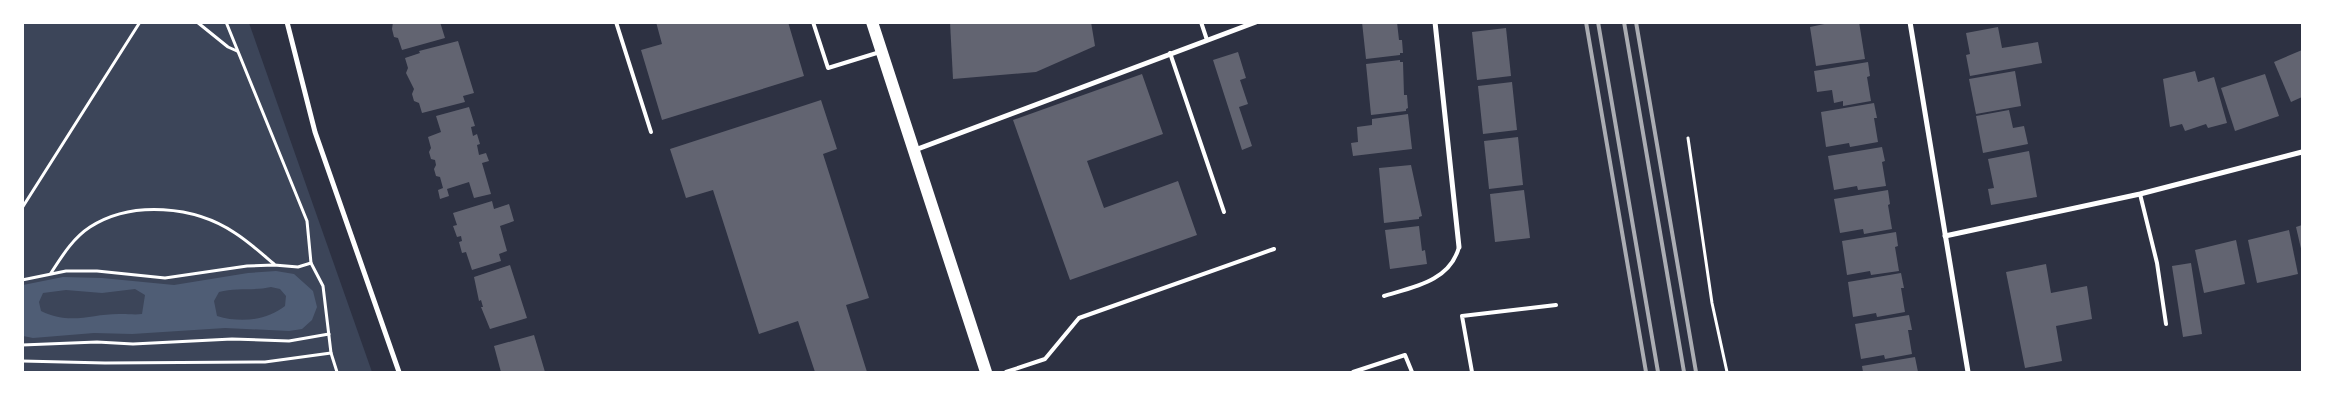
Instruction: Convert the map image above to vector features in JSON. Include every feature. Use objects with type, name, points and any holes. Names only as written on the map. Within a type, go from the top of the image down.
[{"type":"main road","points":[[872,22],[986,372]]},
{"type":"street","points":[[287,22],[315,132],[400,372]]},
{"type":"street","points":[[914,150],[1256,22]]},
{"type":"street","points":[[1435,22],[1459,247]]},
{"type":"street","points":[[1910,22],[1968,372]]},
{"type":"street","points":[[1945,236],[2140,194],[2302,152]]},
{"type":"lane","points":[[616,22],[650,132]]},
{"type":"lane","points":[[813,22],[828,68],[882,52]]},
{"type":"lane","points":[[1201,22],[1208,40]]},
{"type":"lane","points":[[1170,53],[1224,212]]},
{"type":"lane","points":[[2140,194],[2157,264],[2166,324]]},
{"type":"lane","points":[[1384,296],[1427,283],[1443,273],[1456,256],[1459,247]]},
{"type":"lane","points":[[1006,372],[1045,359],[1079,318],[1274,249]]},
{"type":"lane","points":[[1472,372],[1462,316],[1556,305]]},
{"type":"lane","points":[[1353,372],[1405,355],[1412,372]]},
{"type":"path","points":[[22,208],[140,22]]},
{"type":"path","points":[[197,22],[228,47],[237,51]]},
{"type":"path","points":[[226,22],[307,221],[311,262],[322,286],[331,353],[337,372]]},
{"type":"path","points":[[1688,138],[1712,303],[1727,372]]},
{"type":"path","points":[[50,274],[68,246],[89,227],[113,215],[146,210],[179,210],[209,220],[234,232],[274,265]]},
{"type":"path","points":[[22,280],[50,274],[97,271],[165,278],[274,265],[298,267],[311,262]]},
{"type":"path","points":[[22,345],[96,342],[133,344],[232,339],[289,341],[329,334]]},
{"type":"path","points":[[22,361],[105,364],[264,362],[331,353]]},
{"type":"shaded area","points":[[22,23],[249,23],[372,372],[23,372]]},
{"type":"shaded area","points":[[276,271],[294,274],[313,291],[317,307],[312,320],[302,329],[289,331],[225,328],[132,334],[94,333],[33,338],[23,336],[23,285],[63,277],[102,278],[174,285],[248,273]],"holes":[[[271,287],[280,289],[286,296],[285,306],[278,311],[261,318],[244,320],[217,316],[214,301],[219,292]],[[135,289],[145,295],[142,314],[111,314],[82,318],[63,318],[41,311],[39,302],[43,293],[66,290],[102,293]]]},
{"type":"building","points":[[393,22],[440,22],[445,38],[402,50],[398,38],[394,37]]},
{"type":"building","points":[[656,22],[788,22],[804,76],[662,120],[641,50],[662,44]]},
{"type":"building","points":[[950,22],[1091,22],[1095,46],[1036,72],[953,79]]},
{"type":"building","points":[[1362,22],[1397,22],[1403,53],[1366,59]]},
{"type":"building","points":[[1834,22],[1859,22],[1865,59],[1816,66],[1810,27]]},
{"type":"building","points":[[1998,27],[2002,48],[2038,42],[2042,63],[1970,76],[1966,55],[1970,54],[1966,33]]},
{"type":"building","points":[[1506,28],[1511,76],[1477,80],[1472,32]]},
{"type":"building","points":[[458,41],[474,93],[463,96],[465,102],[422,113],[419,103],[414,101],[412,94],[414,89],[406,73],[408,68],[405,58],[420,53],[419,51]]},
{"type":"building","points":[[2302,50],[2302,97],[2291,102],[2274,62]]},
{"type":"building","points":[[1238,52],[1246,78],[1240,80],[1248,104],[1239,107],[1252,146],[1242,150],[1213,60]]},
{"type":"building","points":[[1400,60],[1400,62],[1403,62],[1404,95],[1407,95],[1408,108],[1406,111],[1371,115],[1366,64]]},
{"type":"building","points":[[1868,62],[1870,76],[1867,77],[1871,101],[1843,106],[1843,101],[1834,103],[1832,90],[1817,92],[1814,71]]},
{"type":"building","points":[[2015,71],[2021,106],[1976,114],[1969,79]]},
{"type":"building","points":[[2195,71],[2198,82],[2214,77],[2227,123],[2208,128],[2206,124],[2185,131],[2182,124],[2170,127],[2163,79]]},
{"type":"building","points":[[1142,74],[1163,134],[1087,161],[1104,208],[1178,181],[1197,235],[1070,280],[1013,120]]},
{"type":"building","points":[[2265,74],[2279,116],[2235,131],[2221,88]]},
{"type":"building","points":[[1512,82],[1517,130],[1483,134],[1478,86]]},
{"type":"building","points":[[821,100],[837,149],[823,154],[869,298],[846,305],[867,372],[815,372],[798,321],[759,334],[713,190],[686,198],[670,149]]},
{"type":"building","points":[[1874,103],[1877,118],[1874,118],[1878,142],[1850,147],[1849,143],[1826,147],[1821,112]]},
{"type":"building","points":[[469,107],[475,126],[471,127],[473,136],[477,134],[480,144],[477,145],[479,155],[486,153],[489,161],[482,163],[491,194],[474,198],[469,182],[447,189],[449,196],[440,199],[438,190],[443,188],[440,177],[436,176],[434,169],[436,165],[435,160],[431,159],[428,137],[441,132],[436,116]]},
{"type":"building","points":[[2009,110],[2013,128],[2024,126],[2028,144],[1983,153],[1976,116]]},
{"type":"building","points":[[1408,114],[1412,149],[1353,156],[1351,143],[1358,142],[1357,127],[1372,125],[1372,119]]},
{"type":"building","points":[[1518,137],[1523,185],[1489,189],[1484,141]]},
{"type":"building","points":[[1882,147],[1885,161],[1882,162],[1886,186],[1858,190],[1857,186],[1834,190],[1828,156]]},
{"type":"building","points":[[2029,151],[2037,197],[1991,205],[1988,189],[1994,188],[1988,159]]},
{"type":"building","points":[[1411,165],[1422,216],[1419,219],[1384,223],[1379,168]]},
{"type":"building","points":[[1524,190],[1530,238],[1495,242],[1490,194]]},
{"type":"building","points":[[1888,190],[1890,204],[1888,205],[1892,229],[1864,234],[1863,229],[1840,233],[1834,199]]},
{"type":"building","points":[[492,201],[494,209],[509,204],[514,221],[500,226],[507,251],[499,254],[501,261],[472,270],[466,252],[462,253],[459,242],[462,241],[461,236],[457,237],[453,226],[457,225],[453,213]]},
{"type":"building","points":[[2302,225],[2302,253],[2296,227]]},
{"type":"building","points":[[1419,226],[1422,251],[1425,250],[1427,264],[1390,269],[1385,230]]},
{"type":"building","points":[[2289,230],[2298,274],[2257,283],[2248,240]]},
{"type":"building","points":[[1896,232],[1898,246],[1895,247],[1899,271],[1871,275],[1870,271],[1847,275],[1842,241]]},
{"type":"building","points":[[2236,240],[2245,284],[2204,293],[2195,250]]},
{"type":"building","points":[[2191,263],[2202,334],[2183,337],[2172,266]]},
{"type":"building","points":[[2046,264],[2051,293],[2087,286],[2092,319],[2056,326],[2062,361],[2025,368],[2006,272]]},
{"type":"building","points":[[510,265],[527,318],[490,329],[481,307],[483,307],[481,300],[479,301],[474,277]]},
{"type":"building","points":[[1901,273],[1904,288],[1901,288],[1905,312],[1877,317],[1876,313],[1853,317],[1848,282]]},
{"type":"building","points":[[1909,315],[1912,330],[1908,330],[1912,354],[1885,359],[1884,355],[1861,359],[1855,324]]},
{"type":"building","points":[[534,335],[545,372],[501,372],[494,346]]},
{"type":"building","points":[[1915,357],[1918,372],[1863,372],[1862,366]]},
{"type":"railway","points":[[1586,22],[1646,372]]},
{"type":"railway","points":[[1598,22],[1658,372]]},
{"type":"railway","points":[[1624,22],[1684,372]]},
{"type":"railway","points":[[1636,22],[1696,372]]}]
